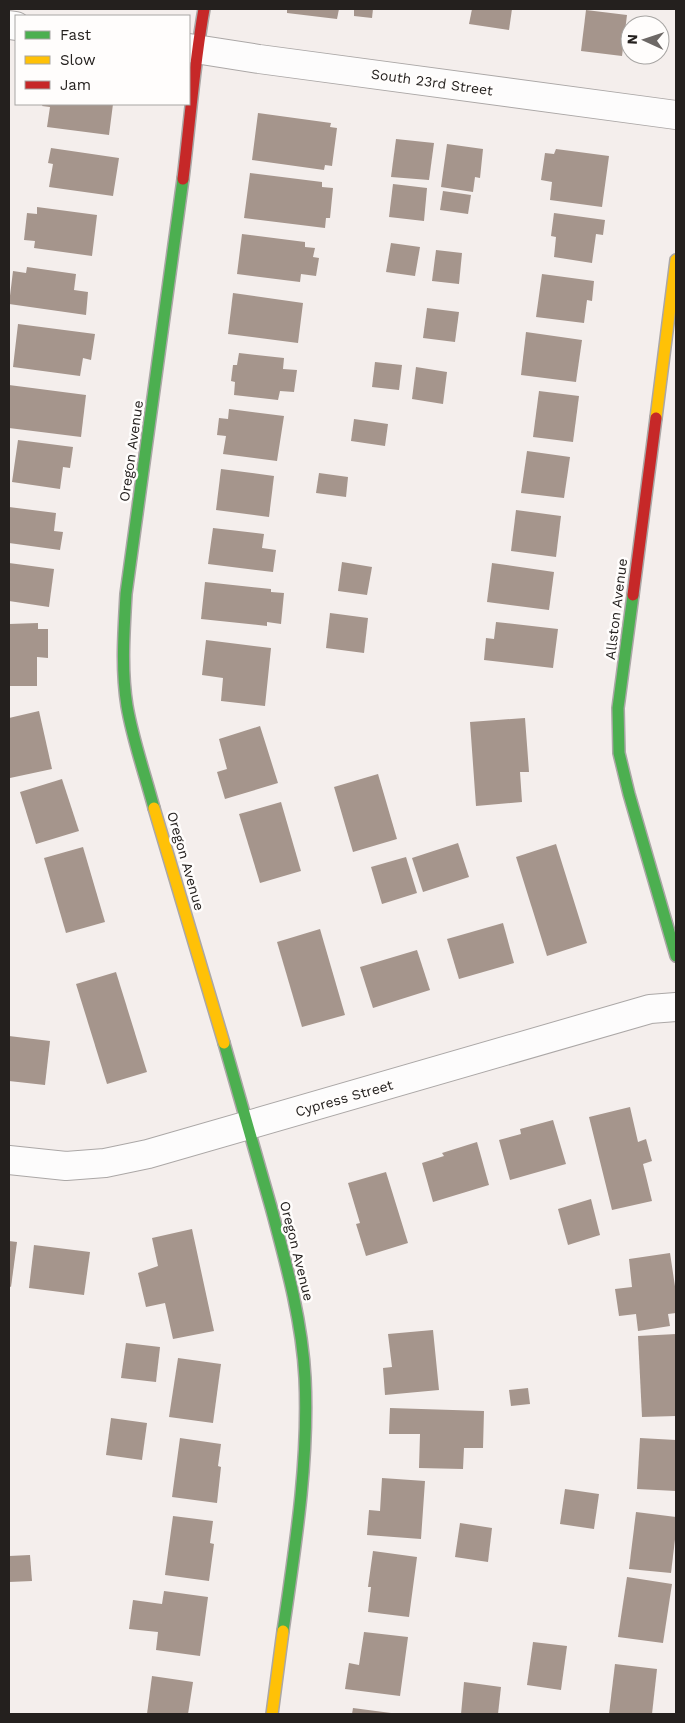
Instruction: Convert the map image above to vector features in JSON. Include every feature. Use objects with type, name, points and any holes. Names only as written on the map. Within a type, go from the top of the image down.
[{"type":"street","name":"Oregon Avenue","points":[[204,9],[193,48],[191,115],[126,594],[123,658],[127,706],[136,745],[288,1266],[298,1318],[305,1378],[304,1457],[298,1525],[272,1714]]},
{"type":"street","name":"South 23rd Street","points":[[193,48],[268,60],[676,115]]},
{"type":"street","name":"Allston Avenue","points":[[676,260],[618,708],[619,753],[676,956]]},
{"type":"street","name":"Cypress Street","points":[[9,1160],[66,1166],[105,1163],[148,1154],[650,1009],[676,1007]]},
{"type":"building","points":[[287,9],[339,9],[337,19],[287,13]]},
{"type":"building","points":[[354,9],[373,9],[372,18],[354,16]]},
{"type":"building","points":[[472,9],[512,9],[509,30],[469,24]]},
{"type":"building","points":[[586,10],[627,15],[620,15],[620,56],[581,51]]},
{"type":"building","points":[[113,105],[109,135],[47,127],[50,107],[42,106]]},
{"type":"building","points":[[258,113],[331,123],[330,127],[337,128],[332,166],[325,165],[324,170],[252,160]]},
{"type":"building","points":[[396,139],[434,143],[429,180],[391,177]]},
{"type":"building","points":[[447,144],[483,149],[480,178],[475,177],[473,192],[441,187]]},
{"type":"building","points":[[51,148],[119,158],[113,196],[49,187],[53,164],[48,163]]},
{"type":"building","points":[[556,149],[609,156],[602,207],[550,200],[552,182],[541,180],[545,153],[554,154]]},
{"type":"building","points":[[250,173],[322,182],[322,187],[333,188],[330,218],[326,218],[325,228],[244,218]]},
{"type":"building","points":[[393,184],[427,188],[424,221],[389,217]]},
{"type":"building","points":[[443,191],[471,195],[468,214],[440,210]]},
{"type":"building","points":[[37,207],[97,215],[92,256],[34,248],[35,241],[24,240],[27,213],[37,214]]},
{"type":"building","points":[[554,213],[605,220],[603,235],[596,234],[592,263],[554,257],[556,237],[551,236]]},
{"type":"building","points":[[242,234],[305,242],[305,247],[315,248],[313,257],[319,258],[316,276],[301,274],[300,282],[237,274]]},
{"type":"building","points":[[391,243],[420,247],[415,276],[386,272]]},
{"type":"building","points":[[436,250],[462,253],[459,284],[432,281]]},
{"type":"building","points":[[27,267],[76,274],[74,290],[88,292],[86,315],[9,304],[13,271],[26,273]]},
{"type":"building","points":[[542,274],[594,281],[592,301],[587,300],[584,323],[536,317]]},
{"type":"building","points":[[233,293],[303,303],[298,343],[228,334]]},
{"type":"building","points":[[427,308],[459,312],[455,342],[423,338]]},
{"type":"building","points":[[18,324],[95,334],[91,360],[83,358],[80,376],[13,367]]},
{"type":"building","points":[[526,332],[582,340],[576,382],[521,375]]},
{"type":"building","points":[[239,353],[284,358],[283,369],[297,370],[294,392],[280,391],[278,400],[234,395],[235,382],[231,381],[233,365],[237,365]]},
{"type":"building","points":[[375,362],[402,365],[399,390],[372,387]]},
{"type":"building","points":[[416,367],[447,372],[443,404],[412,399]]},
{"type":"building","points":[[9,385],[86,395],[81,437],[9,428]]},
{"type":"building","points":[[539,391],[579,396],[573,442],[533,437]]},
{"type":"building","points":[[229,409],[284,416],[277,461],[223,454],[226,436],[217,435],[219,418],[228,419]]},
{"type":"building","points":[[354,419],[388,424],[385,446],[351,441]]},
{"type":"building","points":[[18,440],[73,447],[70,468],[63,467],[60,489],[12,482]]},
{"type":"building","points":[[527,451],[570,457],[564,498],[521,493]]},
{"type":"building","points":[[221,469],[274,476],[269,517],[216,510]]},
{"type":"building","points":[[319,473],[348,477],[346,497],[316,493]]},
{"type":"building","points":[[9,507],[56,513],[54,531],[63,532],[60,550],[9,543]]},
{"type":"building","points":[[516,510],[561,516],[556,557],[511,551]]},
{"type":"building","points":[[213,528],[264,534],[262,548],[276,550],[273,572],[208,564]]},
{"type":"building","points":[[342,562],[372,567],[367,595],[338,591]]},
{"type":"building","points":[[9,563],[54,569],[49,607],[9,601]]},
{"type":"building","points":[[492,563],[554,572],[549,610],[487,602]]},
{"type":"building","points":[[205,582],[271,589],[271,592],[284,593],[281,624],[267,622],[267,626],[201,619]]},
{"type":"building","points":[[330,613],[368,618],[364,653],[326,648]]},
{"type":"building","points":[[496,622],[558,629],[553,668],[484,660],[486,638],[494,639]]},
{"type":"building","points":[[38,623],[38,629],[48,629],[48,658],[37,657],[37,686],[9,686],[9,624]]},
{"type":"building","points":[[206,640],[271,648],[265,706],[221,701],[223,678],[202,675]]},
{"type":"building","points":[[39,711],[52,769],[10,778],[9,718]]},
{"type":"building","points":[[525,718],[529,772],[520,772],[522,802],[476,806],[470,722]]},
{"type":"building","points":[[260,726],[278,783],[225,799],[217,772],[227,769],[219,739]]},
{"type":"building","points":[[378,774],[397,839],[353,852],[334,787]]},
{"type":"building","points":[[62,779],[79,831],[36,844],[20,792]]},
{"type":"building","points":[[281,802],[301,871],[260,883],[239,814]]},
{"type":"building","points":[[458,843],[469,877],[423,892],[412,858]]},
{"type":"building","points":[[556,844],[587,943],[547,956],[516,857]]},
{"type":"building","points":[[83,847],[105,922],[66,933],[44,858]]},
{"type":"building","points":[[406,857],[417,893],[382,904],[371,867]]},
{"type":"building","points":[[503,923],[514,963],[459,979],[447,939]]},
{"type":"building","points":[[320,929],[345,1015],[302,1027],[277,942]]},
{"type":"building","points":[[417,950],[430,990],[373,1008],[360,967]]},
{"type":"building","points":[[116,972],[147,1072],[107,1084],[76,984]]},
{"type":"building","points":[[9,1036],[50,1041],[45,1085],[9,1081]]},
{"type":"building","points":[[630,1107],[638,1142],[646,1139],[652,1161],[643,1164],[652,1201],[612,1210],[589,1117]]},
{"type":"building","points":[[553,1120],[566,1164],[510,1180],[499,1140],[521,1134],[520,1129]]},
{"type":"building","points":[[477,1142],[489,1185],[433,1202],[422,1163],[444,1156],[442,1153]]},
{"type":"building","points":[[386,1172],[408,1243],[366,1256],[356,1224],[360,1223],[348,1183]]},
{"type":"building","points":[[591,1199],[600,1235],[568,1245],[558,1209]]},
{"type":"building","points":[[192,1229],[214,1331],[173,1339],[165,1303],[146,1307],[138,1273],[158,1266],[152,1238]]},
{"type":"building","points":[[9,1241],[17,1242],[11,1287],[9,1286]]},
{"type":"building","points":[[34,1245],[90,1252],[84,1295],[29,1288]]},
{"type":"building","points":[[670,1253],[676,1293],[676,1313],[668,1314],[670,1326],[638,1331],[636,1314],[619,1316],[615,1289],[632,1287],[629,1259]]},
{"type":"building","points":[[433,1330],[439,1390],[385,1395],[383,1368],[392,1367],[388,1334]]},
{"type":"building","points":[[676,1334],[676,1416],[642,1417],[638,1336]]},
{"type":"building","points":[[126,1343],[160,1347],[156,1382],[121,1378]]},
{"type":"building","points":[[178,1358],[221,1364],[213,1423],[169,1417]]},
{"type":"building","points":[[528,1388],[530,1404],[511,1406],[509,1390]]},
{"type":"building","points":[[390,1408],[484,1411],[483,1448],[464,1448],[463,1469],[419,1468],[420,1434],[389,1434]]},
{"type":"building","points":[[111,1418],[147,1423],[142,1460],[106,1455]]},
{"type":"building","points":[[180,1438],[221,1444],[218,1466],[221,1467],[217,1503],[172,1497]]},
{"type":"building","points":[[640,1438],[676,1440],[676,1491],[637,1489]]},
{"type":"building","points":[[382,1478],[425,1481],[421,1539],[367,1535],[369,1510],[380,1511]]},
{"type":"building","points":[[565,1489],[599,1494],[594,1529],[560,1524]]},
{"type":"building","points":[[636,1512],[676,1517],[671,1573],[629,1569]]},
{"type":"building","points":[[173,1516],[213,1521],[210,1543],[214,1544],[209,1581],[165,1575]]},
{"type":"building","points":[[460,1523],[492,1528],[488,1562],[455,1557]]},
{"type":"building","points":[[373,1551],[417,1557],[409,1617],[368,1612],[371,1587],[368,1587]]},
{"type":"building","points":[[30,1555],[32,1581],[9,1582],[9,1556]]},
{"type":"building","points":[[627,1577],[672,1584],[663,1643],[618,1637]]},
{"type":"building","points":[[164,1591],[208,1597],[200,1656],[156,1650],[158,1632],[129,1629],[133,1600],[162,1604]]},
{"type":"building","points":[[364,1632],[408,1637],[400,1696],[345,1689],[349,1663],[359,1665]]},
{"type":"building","points":[[533,1642],[567,1646],[561,1690],[527,1685]]},
{"type":"building","points":[[615,1664],[657,1669],[652,1714],[609,1714]]},
{"type":"building","points":[[152,1676],[193,1682],[188,1714],[147,1714]]},
{"type":"building","points":[[464,1682],[501,1687],[498,1714],[461,1714]]},
{"type":"building","points":[[353,1708],[391,1713],[391,1714],[352,1714]]},
{"type":"traffic: fast","points":[[154,808],[127,706],[124,622],[126,594],[183,179]]},
{"type":"traffic: fast","points":[[633,595],[618,708],[619,753],[676,956]]},
{"type":"traffic: fast","points":[[224,1043],[271,1207],[301,1335],[305,1378],[305,1441],[300,1505],[283,1631]]},
{"type":"traffic: slow","points":[[656,418],[676,260]]},
{"type":"traffic: slow","points":[[154,808],[224,1043]]},
{"type":"traffic: slow","points":[[272,1714],[283,1631]]},
{"type":"traffic: jam","points":[[183,179],[204,9]]},
{"type":"traffic: jam","points":[[633,595],[656,418]]}]
